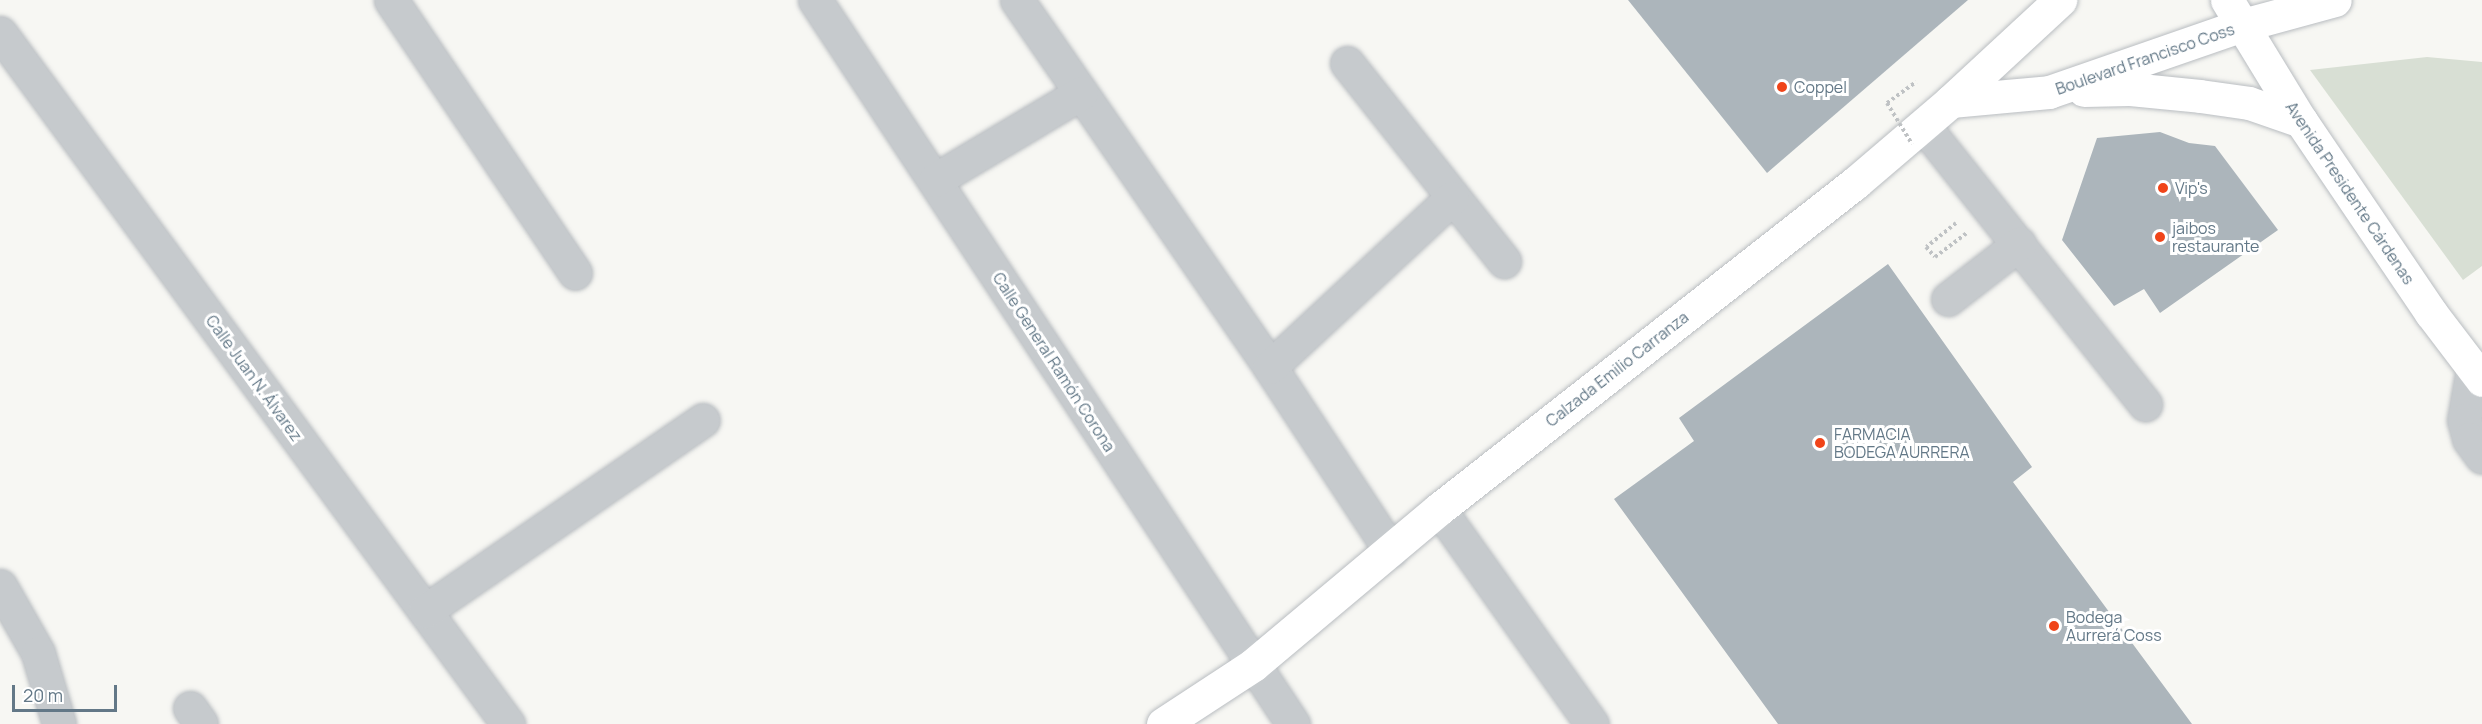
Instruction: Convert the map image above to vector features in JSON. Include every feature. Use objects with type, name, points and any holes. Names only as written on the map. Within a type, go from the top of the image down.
[{"type":"main road","name":"Calzada Emilio Carranza","points":[[1163,724],[1253,665],[1439,509],[1918,134],[2060,0]]},
{"type":"main road","name":"Boulevard Francisco Coss","points":[[1952,101],[2049,92],[2235,12],[2335,0]]},
{"type":"main road","name":"Avenida Presidente Cárdenas","points":[[2235,12],[2301,121],[2431,313],[2477,374]]},
{"type":"main road","points":[[2049,92],[2130,89],[2200,96],[2249,103],[2301,121]]},
{"type":"street","points":[[391,0],[575,273]]},
{"type":"street","name":"Calle General Ramón Corona","points":[[815,0],[1293,724]]},
{"type":"street","points":[[1017,0],[1270,367],[1391,551]]},
{"type":"street","name":"Calle Juan N. Álvarez","points":[[0,33],[508,724]]},
{"type":"street","points":[[1347,63],[1504,261]]},
{"type":"street","points":[[935,180],[1081,93]]},
{"type":"street","points":[[1918,134],[1994,212],[2145,404]]},
{"type":"street","points":[[1270,367],[1452,198]]},
{"type":"street","points":[[1948,299],[2019,244]]},
{"type":"street","points":[[2477,374],[2464,420],[2469,439],[2482,457]]},
{"type":"street","points":[[425,611],[703,420]]},
{"type":"street","points":[[1439,509],[1592,724]]},
{"type":"street","points":[[0,586],[38,652],[59,724]]},
{"type":"path","points":[[1887,104],[1918,134]]},
{"type":"path","points":[[1955,213],[1960,220],[1926,248],[1935,257],[1994,212]]},
{"type":"shaded area","points":[[2427,57],[2482,62],[2482,266],[2463,280],[2310,70]]},
{"type":"building","name":"Coppel","points":[[1628,0],[1968,0],[1767,173]]},
{"type":"building","name":"Vip's","points":[[2160,132],[2189,143],[2215,146],[2278,230],[2160,313],[2144,289],[2114,306],[2062,240],[2097,138]]},
{"type":"building","points":[[1888,264],[2032,467],[2013,482],[2192,724],[1778,724],[1614,499],[1694,441],[1679,418]]},
{"type":"place","name":"Coppel","points":[[1782,87]]},
{"type":"place","name":"Vip's","points":[[2163,188]]},
{"type":"place","name":"jaibos restaurante","points":[[2160,237]]},
{"type":"place","name":"FARMACIA BODEGA AURRERA","points":[[1820,443]]},
{"type":"place","name":"Bodega Aurrerá Coss","points":[[2054,626]]}]
